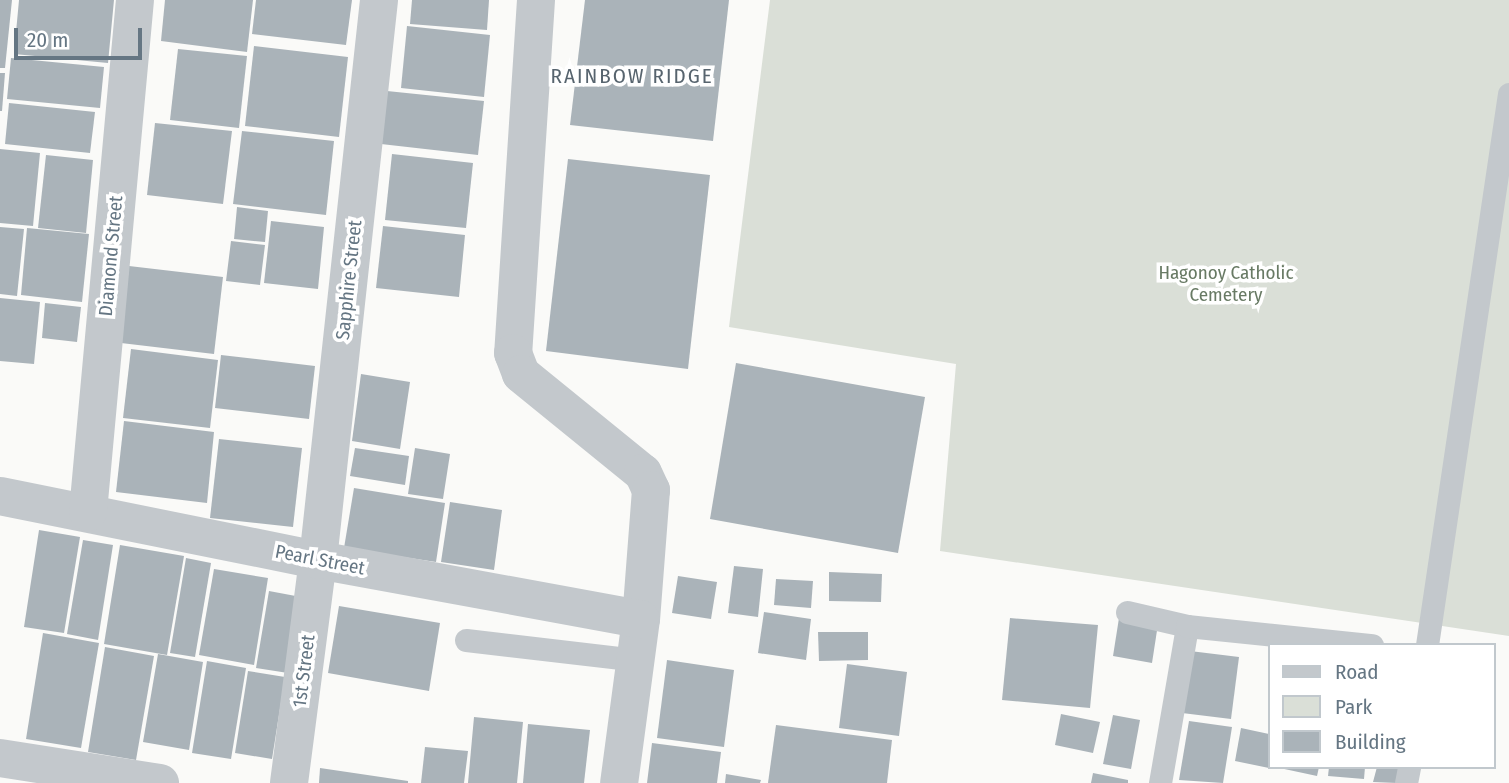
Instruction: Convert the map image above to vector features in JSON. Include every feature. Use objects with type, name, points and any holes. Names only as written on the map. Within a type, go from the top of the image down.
[{"type":"street","name":"Diamond Street","points":[[88,512],[135,0]]},
{"type":"street","name":"Sapphire Street","points":[[318,560],[379,0]]},
{"type":"street","points":[[536,0],[513,353],[521,374],[643,473],[649,484],[647,565],[642,619],[619,783]]},
{"type":"street","name":"Pearl Street","points":[[0,496],[318,560],[642,619]]},
{"type":"street","name":"1st Street","points":[[289,783],[318,560]]},
{"type":"street","points":[[0,758],[160,783]]},
{"type":"lane","points":[[1427,643],[1509,94]]},
{"type":"lane","points":[[1127,612],[1186,626],[1352,643]]},
{"type":"lane","points":[[1160,783],[1186,626]]},
{"type":"lane","points":[[466,640],[636,660]]},
{"type":"green space","name":"Hagonoy Catholic Cemetery","points":[[770,0],[1509,0],[1509,636],[940,551],[956,364],[729,327]]},
{"type":"building","points":[[0,0],[12,0],[5,68],[0,68]]},
{"type":"building","points":[[19,0],[114,0],[108,63],[14,54]]},
{"type":"building","points":[[165,0],[253,0],[247,52],[161,41]]},
{"type":"building","points":[[256,0],[352,0],[346,45],[252,34]]},
{"type":"building","points":[[412,0],[489,0],[487,30],[410,24]]},
{"type":"building","points":[[585,0],[729,0],[713,141],[570,125]]},
{"type":"building","points":[[407,26],[490,35],[484,97],[401,88]]},
{"type":"building","points":[[254,46],[348,57],[339,137],[245,126]]},
{"type":"building","points":[[178,49],[247,56],[239,128],[170,120]]},
{"type":"building","points":[[11,58],[104,67],[100,108],[7,99]]},
{"type":"building","points":[[0,73],[5,73],[2,111],[0,111]]},
{"type":"building","points":[[387,91],[484,101],[478,155],[381,144]]},
{"type":"building","points":[[9,103],[95,112],[90,153],[5,144]]},
{"type":"building","points":[[155,123],[232,131],[223,204],[147,195]]},
{"type":"building","points":[[242,131],[334,141],[326,215],[233,204]]},
{"type":"building","points":[[0,149],[40,153],[33,226],[0,223]]},
{"type":"building","points":[[392,154],[473,163],[466,228],[385,220]]},
{"type":"building","points":[[46,155],[93,160],[86,233],[38,228]]},
{"type":"building","points":[[568,159],[710,175],[688,369],[546,351]]},
{"type":"building","points":[[237,207],[268,211],[265,242],[234,239]]},
{"type":"building","points":[[271,221],[324,227],[318,289],[264,283]]},
{"type":"building","points":[[383,226],[465,235],[459,297],[376,288]]},
{"type":"building","points":[[0,227],[24,229],[17,296],[0,294]]},
{"type":"building","points":[[27,228],[89,234],[82,302],[21,295]]},
{"type":"building","points":[[231,241],[265,245],[260,285],[226,281]]},
{"type":"building","points":[[129,266],[223,277],[214,354],[121,343]]},
{"type":"building","points":[[0,298],[40,302],[34,364],[0,361]]},
{"type":"building","points":[[45,303],[81,307],[77,342],[42,338]]},
{"type":"building","points":[[131,349],[218,360],[210,428],[123,418]]},
{"type":"building","points":[[221,355],[315,366],[309,419],[215,408]]},
{"type":"building","points":[[736,363],[925,397],[898,553],[710,519]]},
{"type":"building","points":[[361,374],[410,382],[400,449],[352,441]]},
{"type":"building","points":[[124,421],[214,432],[207,503],[116,492]]},
{"type":"building","points":[[219,439],[302,448],[293,527],[210,518]]},
{"type":"building","points":[[355,448],[409,456],[405,485],[350,476]]},
{"type":"building","points":[[415,448],[450,454],[443,499],[408,494]]},
{"type":"building","points":[[354,488],[445,503],[436,562],[344,548]]},
{"type":"building","points":[[450,502],[502,510],[494,570],[441,562]]},
{"type":"building","points":[[39,530],[80,537],[64,633],[24,627]]},
{"type":"building","points":[[83,540],[113,545],[98,640],[67,634]]},
{"type":"building","points":[[120,545],[184,556],[167,655],[104,644]]},
{"type":"building","points":[[186,558],[211,563],[195,657],[170,653]]},
{"type":"building","points":[[734,566],[763,569],[758,617],[728,613]]},
{"type":"building","points":[[214,569],[268,578],[254,665],[199,655]]},
{"type":"building","points":[[829,572],[882,574],[881,602],[829,601]]},
{"type":"building","points":[[678,576],[717,582],[711,619],[672,613]]},
{"type":"building","points":[[776,579],[813,581],[811,608],[774,605]]},
{"type":"building","points":[[269,591],[301,597],[288,673],[256,668]]},
{"type":"building","points":[[339,606],[440,623],[429,691],[328,673]]},
{"type":"building","points":[[764,612],[811,619],[806,660],[758,653]]},
{"type":"building","points":[[1010,618],[1098,625],[1090,708],[1002,700]]},
{"type":"building","points":[[1119,618],[1158,624],[1152,663],[1113,656]]},
{"type":"building","points":[[818,632],[868,632],[868,660],[819,661]]},
{"type":"building","points":[[43,633],[99,643],[81,748],[26,739]]},
{"type":"building","points":[[105,647],[154,656],[136,760],[88,752]]},
{"type":"building","points":[[1190,651],[1239,657],[1231,719],[1182,713]]},
{"type":"building","points":[[158,654],[203,662],[189,750],[143,742]]},
{"type":"building","points":[[667,660],[734,670],[724,747],[657,738]]},
{"type":"building","points":[[207,661],[246,668],[231,759],[192,753]]},
{"type":"building","points":[[847,664],[907,672],[899,736],[839,728]]},
{"type":"building","points":[[248,671],[285,677],[272,759],[235,753]]},
{"type":"building","points":[[1061,714],[1100,722],[1093,753],[1055,745]]},
{"type":"building","points":[[1113,715],[1140,720],[1131,769],[1103,764]]},
{"type":"building","points":[[474,717],[523,722],[517,783],[468,783]]},
{"type":"building","points":[[1189,721],[1232,727],[1223,783],[1179,780]]},
{"type":"building","points":[[528,724],[590,730],[584,783],[523,783]]},
{"type":"building","points":[[776,725],[892,740],[887,783],[768,783]]},
{"type":"building","points":[[1241,728],[1268,734],[1268,768],[1235,761]]},
{"type":"building","points":[[652,743],[721,752],[717,783],[647,783]]},
{"type":"building","points":[[425,747],[468,751],[464,783],[421,783]]},
{"type":"building","points":[[320,768],[408,781],[408,783],[319,783]]},
{"type":"building","points":[[1284,769],[1319,769],[1317,776]]},
{"type":"building","points":[[1329,769],[1365,769],[1364,779],[1328,776]]},
{"type":"building","points":[[1376,769],[1400,769],[1397,783],[1373,782]]},
{"type":"building","points":[[1093,773],[1128,780],[1128,783],[1091,783]]},
{"type":"building","points":[[726,774],[761,780],[760,783],[725,783]]},
{"type":"district","name":"RAINBOW RIDGE","points":[[632,76]]}]
